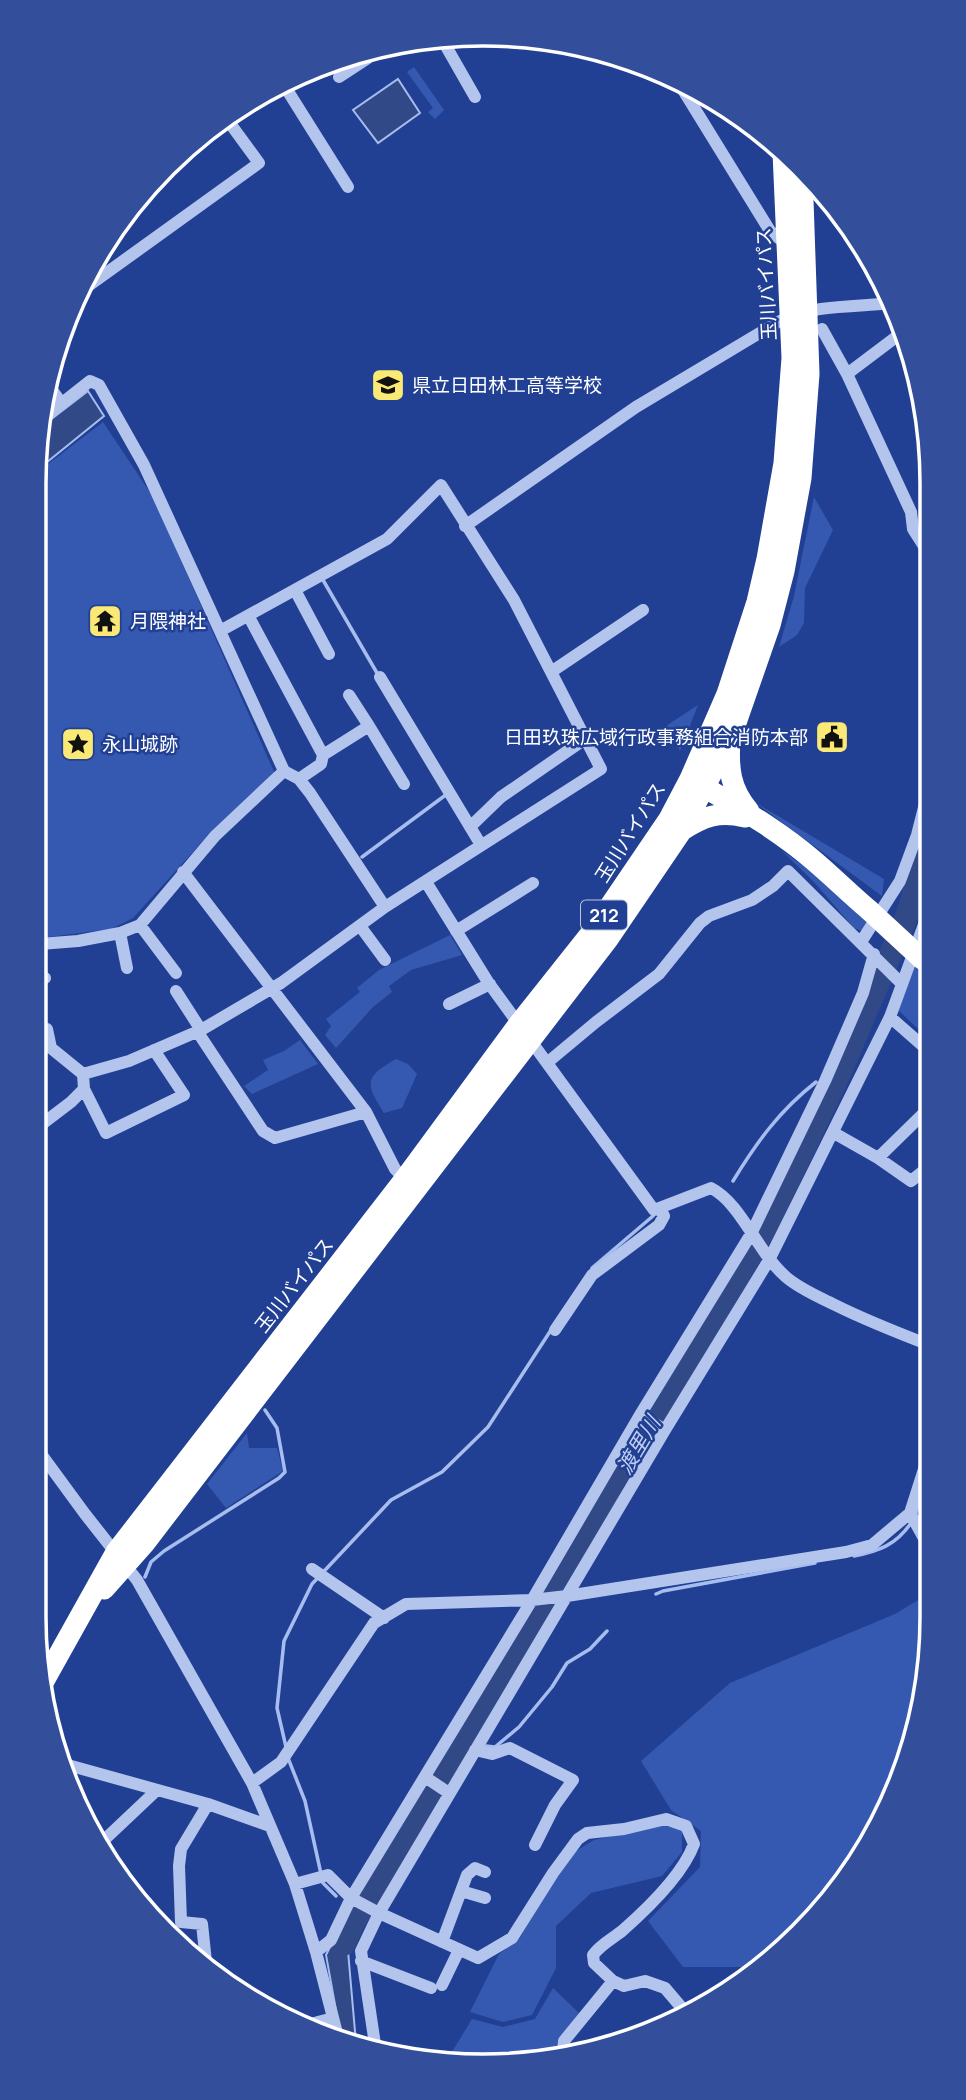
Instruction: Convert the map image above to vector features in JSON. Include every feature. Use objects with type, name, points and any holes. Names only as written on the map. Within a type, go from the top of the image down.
[{"type":"highway","name":"玉川バイパス","points":[[121,1559],[525,1033],[668,819],[731,737],[770,625],[794,522],[802,467],[808,386],[799,314],[786,244],[794,177]]},
{"type":"highway","name":"玉川バイパス","points":[[525,1033],[615,929],[681,831],[757,602],[784,463],[799,314],[795,177]]},
{"type":"highway","points":[[731,737],[729,761],[735,792],[758,820]]},
{"type":"highway","points":[[697,783],[758,820],[814,860],[920,957]]},
{"type":"highway","points":[[681,831],[700,819],[715,814],[730,813],[758,820]]},
{"type":"highway","name":"212","points":[[49,1672],[80,1614],[121,1559]]},
{"type":"street","points":[[446,47],[475,97]]},
{"type":"street","points":[[339,77],[370,61]]},
{"type":"street","points":[[288,91],[348,187]]},
{"type":"street","points":[[687,96],[770,231],[786,244]]},
{"type":"street","points":[[95,281],[259,163],[231,125]]},
{"type":"street","points":[[465,526],[636,407],[726,351],[799,314],[882,304]]},
{"type":"street","points":[[822,329],[847,374],[911,512],[913,529],[920,540]]},
{"type":"street","points":[[847,374],[895,338]]},
{"type":"street","points":[[52,412],[90,381],[99,385],[144,465],[284,771],[299,779],[385,907]]},
{"type":"street","points":[[55,394],[62,404]]},
{"type":"street","points":[[83,1074],[129,1061],[199,1030],[272,988],[385,907],[601,769],[514,600],[441,485],[387,539],[220,631]]},
{"type":"street","points":[[295,590],[329,654]]},
{"type":"street","points":[[551,672],[643,610]]},
{"type":"street","points":[[249,617],[323,755],[321,764],[299,779]]},
{"type":"street","points":[[380,677],[481,845]]},
{"type":"street","points":[[349,695],[404,784]]},
{"type":"street","points":[[323,755],[369,726]]},
{"type":"street","points":[[470,827],[501,797],[585,738]]},
{"type":"street","points":[[46,944],[78,942],[120,933],[140,925],[215,836],[284,771]]},
{"type":"street","points":[[861,942],[900,881],[920,823]]},
{"type":"street","points":[[548,1062],[659,974],[700,923],[709,916],[752,900],[773,886],[788,871],[902,984]]},
{"type":"street","points":[[183,873],[366,1112],[395,1169],[410,1185]]},
{"type":"street","points":[[426,883],[490,985],[654,1210],[711,1188],[724,1195],[769,1260],[787,1278],[805,1290],[920,1341]]},
{"type":"street","points":[[456,931],[533,883]]},
{"type":"street","points":[[140,925],[176,972]]},
{"type":"street","points":[[360,926],[385,961]]},
{"type":"street","points":[[120,933],[127,968]]},
{"type":"street","points":[[374,2041],[361,1951],[379,1913],[665,1430],[769,1260],[890,1017],[920,935]]},
{"type":"street","points":[[316,1952],[331,1940],[351,1898],[751,1234],[825,1081],[863,993],[874,954]]},
{"type":"street","points":[[449,1004],[490,985]]},
{"type":"street","points":[[176,991],[262,1131],[275,1138],[366,1112]]},
{"type":"street","points":[[890,1017],[920,1043]]},
{"type":"street","points":[[47,1029],[51,1048],[83,1074],[84,1089],[106,1133],[184,1095],[154,1050]]},
{"type":"street","points":[[46,1122],[84,1089]]},
{"type":"street","points":[[878,1157],[920,1117]]},
{"type":"street","points":[[834,1133],[878,1157],[911,1181],[920,1174]]},
{"type":"street","points":[[555,1330],[592,1275],[659,1225],[664,1216],[659,1208]]},
{"type":"street","points":[[640,1415],[665,1430]]},
{"type":"street","points":[[46,1461],[137,1580],[252,1783],[295,1884],[336,2029]]},
{"type":"street","points":[[252,1783],[281,1762],[374,1623],[406,1604],[532,1600],[566,1596],[846,1552],[872,1545],[913,1518],[920,1491]]},
{"type":"street","points":[[913,1518],[920,1531]]},
{"type":"street","points":[[312,1569],[384,1618]]},
{"type":"street","points":[[475,1750],[492,1755],[510,1748],[573,1780],[555,1805],[535,1845]]},
{"type":"street","points":[[72,1766],[208,1804],[270,1826]]},
{"type":"street","points":[[425,1777],[449,1793]]},
{"type":"street","points":[[106,1839],[157,1790]]},
{"type":"street","points":[[205,1954],[202,1924],[181,1922],[179,1866],[181,1849],[208,1804]]},
{"type":"street","points":[[295,1884],[328,1875],[351,1898],[478,1958],[512,1938],[553,1872],[578,1839],[587,1833],[624,1829],[666,1819],[685,1826],[694,1844],[689,1857],[648,1906],[593,1955],[594,1963],[613,1981],[624,1986],[645,1981],[665,1988],[681,2007]]},
{"type":"street","points":[[442,1942],[467,1875],[475,1868],[485,1872]]},
{"type":"street","points":[[461,1891],[485,1898]]},
{"type":"street","points":[[361,1961],[437,1987],[460,1950]]},
{"type":"street","points":[[563,2047],[564,2041],[613,1981]]},
{"type":"street","points":[[318,2022],[333,2018]]},
{"type":"shaded area","points":[[414,67],[444,110],[435,119],[428,112],[433,108],[407,72]]},
{"type":"shaded area","points":[[398,79],[420,113],[378,143],[353,110]]},
{"type":"shaded area","points":[[88,391],[104,416],[46,463],[50,420]]},
{"type":"shaded area","points":[[103,422],[153,497],[275,774],[212,831],[133,918],[111,929],[48,937],[46,937],[46,466]]},
{"type":"shaded area","points":[[814,497],[833,530],[805,588],[804,623],[797,635],[779,647],[794,596]]},
{"type":"shaded area","points":[[698,705],[680,751],[666,726]]},
{"type":"shaded area","points":[[756,803],[884,879],[882,896]]},
{"type":"shaded area","points":[[781,850],[826,882],[870,922],[862,931],[854,928],[813,881]]},
{"type":"shaded area","points":[[450,935],[462,955],[411,970],[389,986],[392,992],[373,1007],[336,1048],[325,1035],[331,1026],[326,1019],[360,992],[357,988],[379,970]]},
{"type":"shaded area","points":[[916,964],[920,967],[920,1031],[898,1010]]},
{"type":"shaded area","points":[[300,1040],[318,1064],[252,1094],[244,1086],[268,1070],[263,1060]]},
{"type":"shaded area","points":[[396,1059],[408,1064],[417,1074],[402,1108],[384,1113],[373,1094],[371,1082],[378,1071]]},
{"type":"shaded area","points":[[247,1433],[249,1448],[277,1448],[283,1471],[226,1508],[207,1484]]},
{"type":"shaded area","points":[[920,1599],[917,1674],[906,1730],[897,1758],[862,1836],[812,1905],[771,1946],[745,1967],[683,1967],[648,1921],[700,1867],[701,1831],[671,1810],[641,1761],[730,1683],[895,1614]]},
{"type":"shaded area","points":[[659,1825],[682,1829],[682,1852],[662,1876],[591,1893],[556,1926],[556,1968],[532,2015],[503,2022],[470,2012],[499,1954],[520,1938],[553,1879],[574,1852],[594,1840]]},
{"type":"shaded area","points":[[348,1911],[364,1919],[348,1951],[355,2035],[340,2030],[326,1955]]},
{"type":"shaded area","points":[[553,1988],[579,2013],[558,2040],[556,2048],[512,2054],[451,2054],[472,2019],[503,2027],[535,2019]]},
{"type":"waterway","points":[[323,580],[377,673]]},
{"type":"waterway","points":[[362,857],[447,794]]},
{"type":"waterway","name":"渡里川","points":[[344,1944],[352,1925],[762,1236],[839,1075],[908,913],[920,872]]},
{"type":"waterway","points":[[733,1181],[770,1128],[791,1104],[816,1082]]},
{"type":"waterway","points":[[592,1268],[653,1216]]},
{"type":"waterway","points":[[286,1747],[277,1708],[284,1641],[312,1584],[391,1500],[442,1472],[488,1427],[551,1330]]},
{"type":"waterway","points":[[145,1577],[151,1562],[164,1551],[285,1472],[277,1428],[265,1410]]},
{"type":"waterway","points":[[915,1516],[920,1501]]},
{"type":"waterway","points":[[854,1556],[886,1546],[899,1537],[911,1523]]},
{"type":"waterway","points":[[656,1594],[815,1563]]},
{"type":"waterway","points":[[486,1746],[495,1747],[519,1727],[552,1687],[567,1663],[590,1649],[607,1631]]},
{"type":"waterway","points":[[288,1758],[305,1801],[323,1883],[336,1896]]},
{"type":"place","name":"県立日田林工高等学校","points":[[388,385]]},
{"type":"place","name":"月隈神社","points":[[105,621]]},
{"type":"place","name":"日田玖珠広域行政事務組合消防本部","points":[[832,737]]},
{"type":"place","name":"永山城跡","points":[[78,744]]}]
